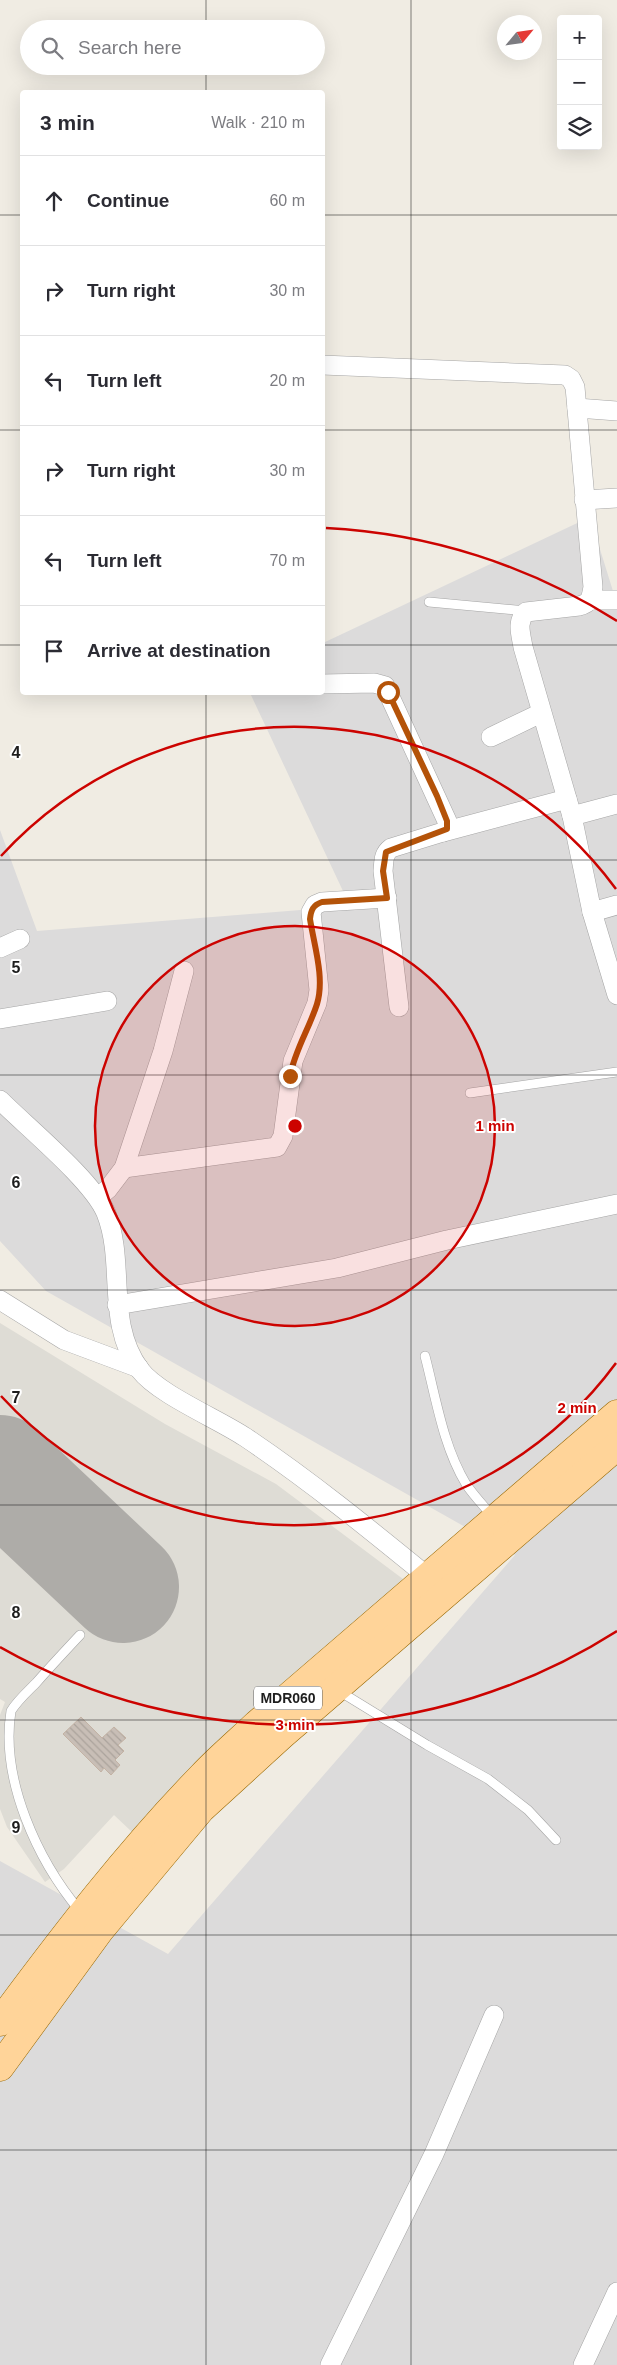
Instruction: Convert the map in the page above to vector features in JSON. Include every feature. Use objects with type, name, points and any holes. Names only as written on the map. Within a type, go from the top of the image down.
[{"type":"main road","name":"MDR060","points":[[327,1680],[428,1577],[617,1414]]},
{"type":"main road","name":"MDR060","points":[[0,2067],[142,1840],[203,1774],[327,1680],[617,1446]]},
{"type":"main road","name":"MDR060","points":[[0,2022],[91,1922]]},
{"type":"street","points":[[325,365],[565,374],[571,379],[575,387],[593,587],[591,600],[587,604],[579,606],[526,612],[521,617],[520,626],[522,647],[569,808],[592,912],[617,995]]},
{"type":"street","points":[[577,408],[617,411]]},
{"type":"street","points":[[584,500],[617,498]]},
{"type":"street","points":[[591,600],[617,600]]},
{"type":"street","points":[[325,684],[374,683],[385,686],[447,821],[447,829],[442,832]]},
{"type":"street","points":[[491,737],[541,712]]},
{"type":"street","points":[[399,1007],[383,871],[386,852],[391,848],[442,832],[569,808],[617,804]]},
{"type":"street","points":[[124,1168],[277,1147],[282,1136],[293,1061],[317,1003],[320,990],[310,912],[315,905],[322,902],[387,898]]},
{"type":"street","points":[[592,912],[617,905]]},
{"type":"street","points":[[0,948],[20,939]]},
{"type":"street","points":[[98,1197],[108,1189],[124,1168],[163,1051],[184,971]]},
{"type":"street","points":[[0,1019],[107,1001]]},
{"type":"street","points":[[0,1100],[98,1197],[106,1213],[113,1242],[117,1306],[128,1348],[139,1368],[146,1376],[174,1395],[242,1435],[286,1465],[335,1501],[428,1577]]},
{"type":"street","points":[[117,1306],[337,1268],[448,1240],[617,1204]]},
{"type":"street","points":[[0,1300],[64,1340],[139,1368]]},
{"type":"street","points":[[330,2365],[434,2154],[494,2015]]},
{"type":"street","points":[[583,2365],[617,2292]]},
{"type":"lane","points":[[429,602],[526,612]]},
{"type":"lane","points":[[470,1093],[617,1072]]},
{"type":"lane","points":[[425,1356],[450,1449],[458,1468],[467,1485],[495,1519]]},
{"type":"lane","points":[[0,1751],[6,1723],[13,1707],[80,1635]]},
{"type":"lane","points":[[327,1680],[427,1745],[488,1779],[528,1810],[556,1840]]},
{"type":"lane","points":[[17,1821],[52,1877],[91,1922]]},
{"type":"shaded area","points":[[590,517],[617,604],[617,2365],[0,2365],[0,1861],[168,1954],[515,1555],[46,1291],[0,1241],[0,830],[37,931],[350,906],[251,695],[325,695],[325,642]]},
{"type":"shaded area","points":[[0,1323],[165,1424],[276,1484],[403,1579],[176,1783],[132,1832],[114,1815],[64,1869],[45,1882],[7,1827],[0,1809],[0,1715],[5,1702],[0,1699]]},
{"type":"building","points":[[81,1717],[102,1738],[114,1727],[126,1738],[118,1745],[124,1751],[115,1760],[120,1765],[111,1775],[104,1768],[101,1772],[63,1734]]},
{"type":"runway","points":[[0,1471],[123,1587]]},
{"type":"route","points":[[290,1076],[293,1061],[317,1003],[320,990],[310,912],[315,905],[322,902],[387,898],[383,871],[386,852],[391,848],[447,829],[447,821],[437,796],[388,692]]}]
